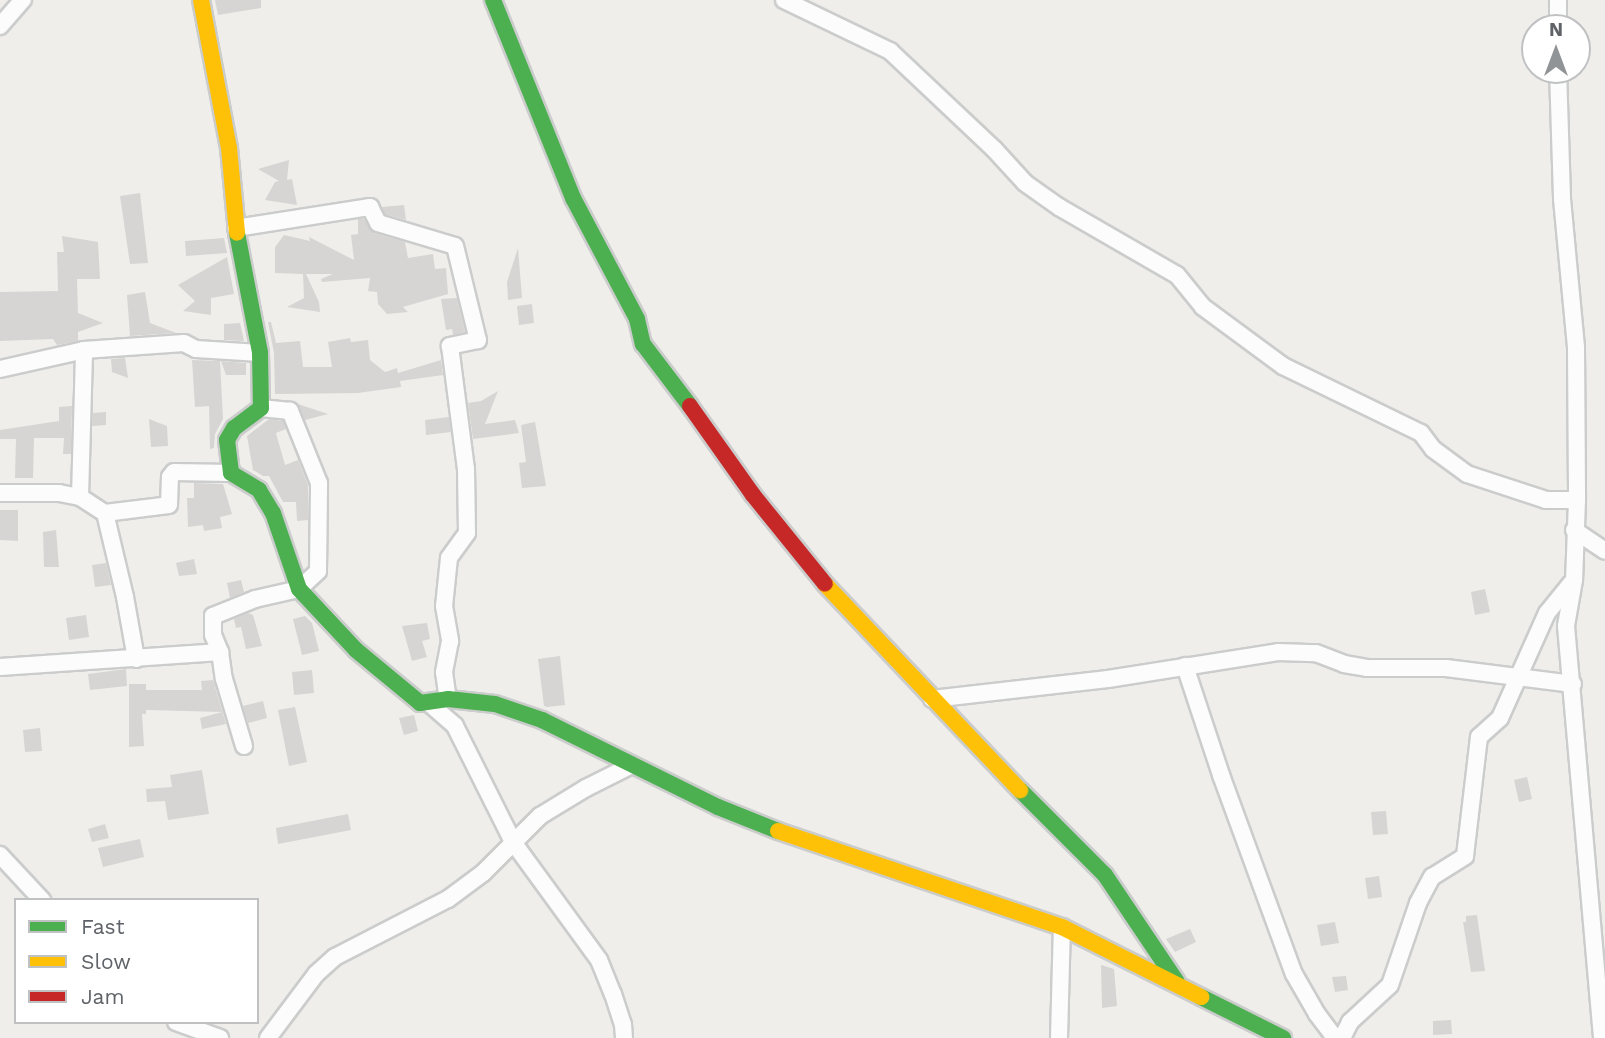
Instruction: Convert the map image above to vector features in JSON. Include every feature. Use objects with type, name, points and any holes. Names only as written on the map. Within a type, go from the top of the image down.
[{"type":"street","points":[[0,26],[23,0]]},
{"type":"street","points":[[201,0],[229,148],[236,228],[260,353],[261,408]]},
{"type":"street","points":[[493,0],[573,198],[637,319],[643,344],[753,495],[819,578],[932,699],[1105,875],[1135,914],[1177,983]]},
{"type":"street","points":[[784,0],[890,51],[994,149],[1026,183],[1059,207],[1177,275],[1203,307],[1283,366],[1421,433],[1433,449],[1467,474],[1546,500],[1577,500]]},
{"type":"street","points":[[1558,84],[1562,199],[1576,348],[1577,500],[1574,580],[1566,620],[1602,1038]]},
{"type":"street","points":[[236,228],[370,207],[378,223],[455,246],[478,340],[450,346],[466,469],[467,533],[449,558],[444,606],[450,642],[444,672],[448,699]]},
{"type":"street","points":[[0,369],[84,350],[184,343],[196,349],[260,353]]},
{"type":"street","points":[[80,497],[84,350]]},
{"type":"street","points":[[244,746],[224,679],[214,635],[213,616],[256,599],[299,589],[318,570],[320,488],[290,411],[261,408],[234,428],[227,440],[231,472],[240,481],[259,490],[273,513],[299,589],[356,650],[420,703],[430,704],[448,699],[495,704],[542,720],[718,807],[822,848],[1062,927],[1283,1038]]},
{"type":"street","points":[[0,493],[51,492],[80,497],[105,513],[169,505],[170,477],[174,472],[231,472]]},
{"type":"street","points":[[105,513],[125,597],[136,659]]},
{"type":"street","points":[[1574,530],[1605,551]]},
{"type":"street","points":[[1342,1038],[1350,1022],[1390,985],[1418,903],[1432,877],[1465,856],[1479,737],[1500,718],[1547,613],[1574,580]]},
{"type":"street","points":[[0,667],[219,652]]},
{"type":"street","points":[[932,699],[1108,679],[1278,652],[1307,652],[1367,668],[1446,668],[1573,684]]},
{"type":"street","points":[[1185,666],[1294,974],[1317,1014],[1335,1038]]},
{"type":"street","points":[[430,704],[455,726],[513,842],[607,975],[628,1035]]},
{"type":"street","points":[[268,1038],[316,974],[335,957],[447,899],[484,873],[513,842],[552,808],[632,765]]},
{"type":"street","points":[[0,855],[40,898]]},
{"type":"street","points":[[1059,1038],[1062,927]]},
{"type":"street","points":[[182,1024],[220,1038]]},
{"type":"building","points":[[215,0],[261,0],[261,8],[218,15]]},
{"type":"building","points":[[289,160],[287,180],[292,179],[297,205],[265,200],[275,182],[279,181],[258,169]]},
{"type":"building","points":[[140,193],[148,263],[130,264],[120,196]]},
{"type":"building","points":[[404,205],[406,220],[385,214],[382,207]]},
{"type":"building","points":[[358,219],[364,219],[374,233],[405,242],[408,258],[433,254],[435,269],[446,268],[448,294],[403,307],[408,312],[387,314],[378,304],[377,292],[368,291],[370,278],[322,282],[321,279],[333,274],[306,274],[319,302],[320,312],[287,307],[304,298],[303,274],[275,273],[275,247],[284,235],[310,241],[309,237],[354,260],[351,235],[358,234]]},
{"type":"building","points":[[62,236],[98,242],[100,279],[77,279],[78,313],[103,323],[78,332],[78,341],[57,345],[53,339],[0,341],[0,292],[58,291],[57,252],[64,252]]},
{"type":"building","points":[[224,238],[227,253],[186,256],[185,241]]},
{"type":"building","points":[[518,248],[522,298],[508,300],[507,282]]},
{"type":"building","points":[[227,257],[234,294],[211,298],[211,315],[183,311],[195,301],[178,285]]},
{"type":"building","points":[[145,292],[150,323],[176,333],[130,336],[127,295]]},
{"type":"building","points":[[457,298],[465,332],[453,335],[452,329],[446,330],[441,299]]},
{"type":"building","points":[[532,304],[534,323],[519,325],[517,306]]},
{"type":"building","points":[[268,322],[271,322],[276,343],[300,341],[303,367],[332,367],[328,342],[350,338],[351,342],[368,340],[370,360],[385,372],[397,368],[398,373],[441,360],[443,375],[400,381],[401,387],[358,393],[275,394],[274,353]]},
{"type":"building","points":[[240,323],[244,341],[224,340],[224,324]]},
{"type":"building","points":[[125,358],[128,378],[112,372],[111,359]]},
{"type":"building","points":[[192,360],[220,361],[223,419],[215,434],[214,448],[210,449],[209,406],[195,407]]},
{"type":"building","points":[[221,361],[246,363],[246,375],[226,375]]},
{"type":"building","points":[[498,391],[485,424],[515,420],[519,433],[473,439],[468,403],[481,401]]},
{"type":"building","points":[[298,404],[328,414],[305,420]]},
{"type":"building","points":[[72,406],[71,454],[63,454],[64,438],[34,438],[33,478],[15,478],[16,439],[0,439],[0,430],[59,421],[59,407]]},
{"type":"building","points":[[106,412],[106,425],[92,426],[93,413]]},
{"type":"building","points":[[449,417],[451,432],[426,435],[425,420]]},
{"type":"building","points":[[149,419],[167,426],[168,446],[151,447]]},
{"type":"building","points":[[269,419],[283,421],[286,429],[276,433],[285,465],[298,460],[308,485],[308,520],[297,521],[296,502],[283,502],[269,476],[263,476],[253,470],[247,436]]},
{"type":"building","points":[[535,422],[546,486],[522,488],[519,463],[526,462],[521,425]]},
{"type":"building","points":[[194,483],[223,484],[232,514],[220,517],[222,528],[204,531],[203,525],[188,527],[187,498],[194,498]]},
{"type":"building","points":[[0,510],[18,510],[18,541],[0,540]]},
{"type":"building","points":[[56,530],[59,567],[44,567],[43,532]]},
{"type":"building","points":[[194,559],[197,574],[179,576],[176,563]]},
{"type":"building","points":[[106,563],[111,585],[95,587],[92,565]]},
{"type":"building","points":[[241,580],[244,592],[230,598],[227,583]]},
{"type":"building","points":[[1485,589],[1490,612],[1475,615],[1471,592]]},
{"type":"building","points":[[248,613],[253,615],[262,646],[246,649],[241,627],[236,628],[234,619]]},
{"type":"building","points":[[86,615],[89,637],[69,640],[66,618]]},
{"type":"building","points":[[305,616],[312,623],[319,651],[302,655],[293,619]]},
{"type":"building","points":[[427,623],[430,639],[422,641],[427,657],[412,661],[402,626]]},
{"type":"building","points":[[560,656],[565,705],[547,707],[544,706],[538,659]]},
{"type":"building","points":[[126,669],[127,686],[90,690],[88,674]]},
{"type":"building","points":[[312,670],[314,693],[294,695],[292,672]]},
{"type":"building","points":[[213,680],[226,724],[202,729],[200,718],[222,712],[146,710],[146,714],[142,714],[144,746],[129,747],[129,684],[146,684],[146,690],[202,690],[201,681]]},
{"type":"building","points":[[263,701],[267,718],[248,723],[243,706]]},
{"type":"building","points":[[295,707],[307,762],[289,766],[278,710]]},
{"type":"building","points":[[414,715],[418,731],[404,735],[399,718]]},
{"type":"building","points":[[40,728],[42,751],[25,752],[23,730]]},
{"type":"building","points":[[202,770],[209,814],[168,820],[165,801],[147,802],[146,789],[172,787],[170,775]]},
{"type":"building","points":[[1527,777],[1532,799],[1519,802],[1514,780]]},
{"type":"building","points":[[1386,811],[1388,834],[1373,835],[1371,812]]},
{"type":"building","points":[[348,814],[351,830],[278,844],[276,828]]},
{"type":"building","points":[[105,824],[109,838],[92,842],[88,829]]},
{"type":"building","points":[[140,839],[144,857],[103,867],[98,848]]},
{"type":"building","points":[[1379,876],[1382,897],[1368,899],[1365,878]]},
{"type":"building","points":[[1477,915],[1485,971],[1471,972],[1463,922],[1466,922],[1466,916]]},
{"type":"building","points":[[1335,922],[1339,943],[1321,946],[1317,925]]},
{"type":"building","points":[[1190,929],[1196,942],[1175,952],[1166,939]]},
{"type":"building","points":[[1101,965],[1114,969],[1117,1006],[1102,1008]]},
{"type":"building","points":[[1346,976],[1348,990],[1335,992],[1332,977]]},
{"type":"building","points":[[1451,1020],[1452,1034],[1433,1035],[1433,1021]]},
{"type":"traffic: fast","points":[[493,0],[573,198],[637,319],[643,344],[690,406]]},
{"type":"traffic: fast","points":[[237,233],[260,353],[261,408],[234,428],[227,440],[231,473],[259,490],[273,513],[299,589],[356,650],[420,703],[448,699],[495,704],[542,720],[718,807],[778,831]]},
{"type":"traffic: fast","points":[[1020,790],[1105,875],[1177,982]]},
{"type":"traffic: fast","points":[[1201,997],[1283,1038]]},
{"type":"traffic: slow","points":[[201,0],[229,148],[237,233]]},
{"type":"traffic: slow","points":[[825,584],[1020,790]]},
{"type":"traffic: slow","points":[[778,831],[1062,927],[1201,997]]},
{"type":"traffic: jam","points":[[690,406],[753,495],[825,584]]}]
